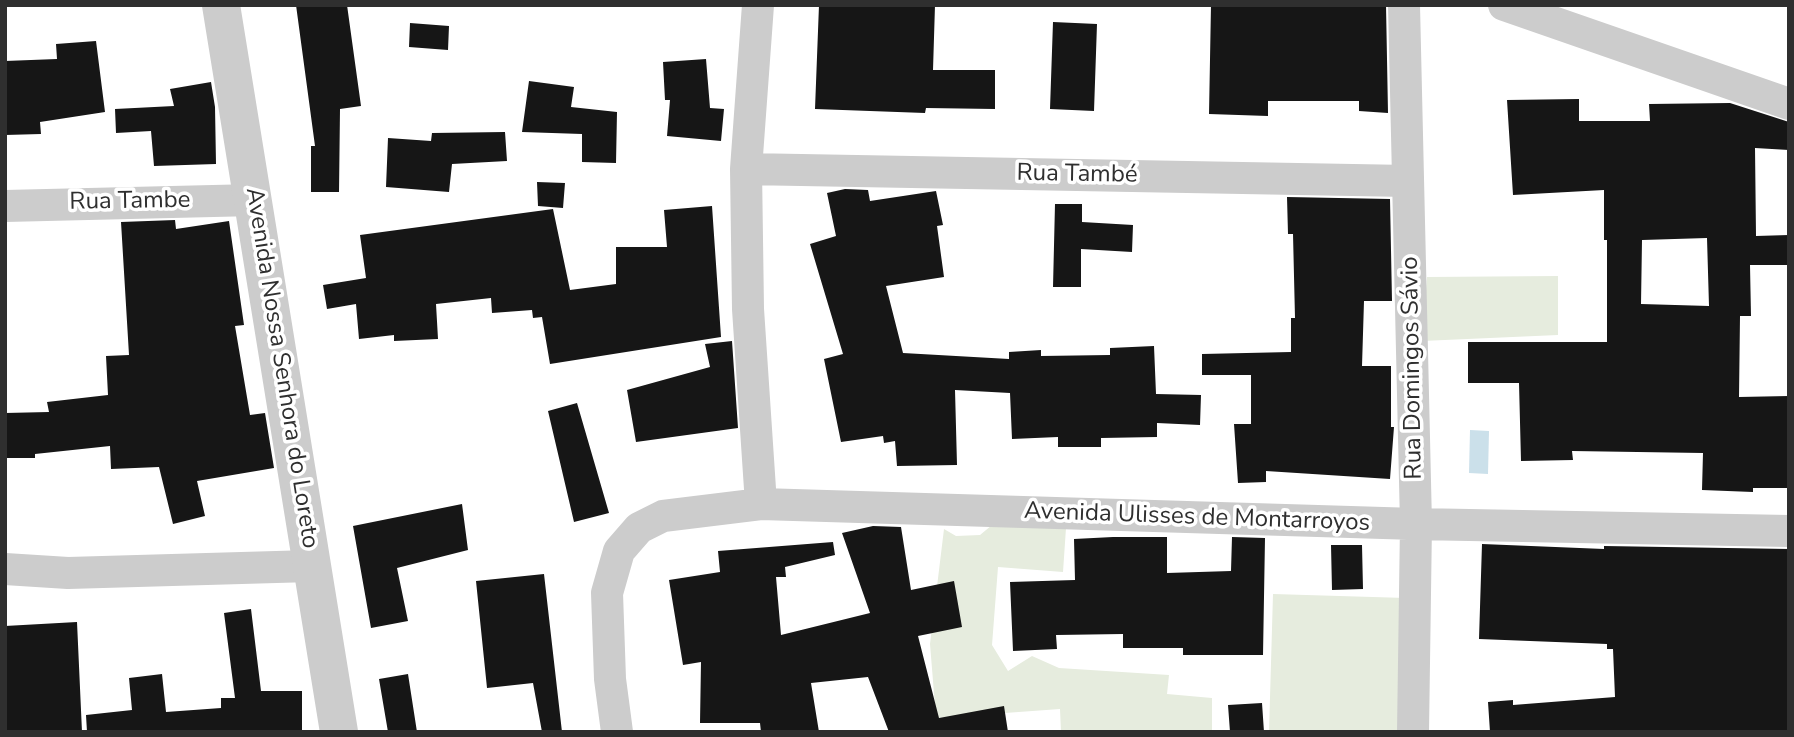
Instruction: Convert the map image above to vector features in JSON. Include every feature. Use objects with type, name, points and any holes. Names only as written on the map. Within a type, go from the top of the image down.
[{"type":"street","name":"Avenida Nossa Senhora do Loreto","points":[[222,5],[339,732]]},
{"type":"street","points":[[758,5],[746,169],[748,309],[761,504]]},
{"type":"street","name":"Rua Domingos Sávio","points":[[1405,5],[1416,524],[1413,732]]},
{"type":"street","points":[[1504,5],[1789,104]]},
{"type":"street","name":"Rua També","points":[[746,169],[1408,181]]},
{"type":"street","name":"Rua Tambe","points":[[5,205],[255,200]]},
{"type":"street","name":"Avenida Ulisses de Montarroyos","points":[[617,732],[610,679],[607,593],[618,551],[639,528],[663,516],[761,504],[1416,524],[1789,531]]},
{"type":"street","points":[[5,569],[68,573],[311,566]]},
{"type":"shaded area","points":[[1558,276],[1558,335],[1422,341],[1427,277]]},
{"type":"shaded area","points":[[1021,501],[1066,528],[1063,572],[998,567],[992,645],[1008,671],[1032,656],[1059,668],[1169,675],[1167,694],[1212,698],[1212,732],[1061,732],[1060,709],[936,718],[930,644],[944,529],[956,536],[980,535]]},
{"type":"shaded area","points":[[1273,594],[1406,598],[1402,732],[1269,732]]},
{"type":"water","points":[[1470,430],[1489,431],[1488,474],[1469,473]]},
{"type":"building","points":[[296,5],[347,5],[361,106],[340,109],[339,192],[311,192],[311,146],[315,146]]},
{"type":"building","points":[[819,5],[935,5],[933,70],[995,70],[995,109],[926,108],[925,113],[815,109]]},
{"type":"building","points":[[1211,5],[1386,5],[1388,113],[1359,111],[1359,101],[1268,101],[1268,116],[1209,114]]},
{"type":"building","points":[[1053,22],[1097,24],[1094,111],[1050,109]]},
{"type":"building","points":[[410,23],[449,26],[448,50],[409,47]]},
{"type":"building","points":[[96,41],[105,112],[40,122],[41,134],[5,135],[5,61],[57,59],[56,44]]},
{"type":"building","points":[[706,59],[710,108],[724,109],[721,141],[667,136],[670,100],[665,100],[663,62]]},
{"type":"building","points":[[529,81],[574,87],[571,107],[617,112],[616,163],[582,162],[582,134],[522,132]]},
{"type":"building","points":[[211,82],[215,107],[216,164],[154,166],[151,131],[116,133],[115,109],[174,106],[170,89]]},
{"type":"building","points":[[1579,99],[1579,121],[1650,121],[1649,104],[1730,103],[1789,122],[1789,150],[1755,148],[1756,236],[1789,235],[1789,265],[1750,265],[1751,316],[1740,316],[1739,397],[1789,396],[1789,488],[1753,488],[1753,492],[1702,490],[1703,453],[1572,451],[1573,460],[1521,461],[1519,383],[1468,383],[1468,342],[1607,342],[1607,240],[1604,240],[1604,190],[1513,195],[1507,100]],"holes":[[[1707,238],[1709,306],[1641,304],[1642,240]]]},
{"type":"building","points":[[505,132],[507,161],[452,164],[449,192],[386,187],[388,138],[431,141],[432,133]]},
{"type":"building","points":[[537,182],[565,183],[563,208],[538,206]]},
{"type":"building","points":[[845,189],[868,190],[870,201],[936,191],[943,225],[937,226],[944,277],[886,286],[903,353],[1009,359],[1009,352],[1041,350],[1041,356],[1110,355],[1110,348],[1154,346],[1156,394],[1201,395],[1200,425],[1157,423],[1157,437],[1101,438],[1101,447],[1058,447],[1058,437],[1012,439],[1010,393],[955,390],[957,465],[897,466],[895,441],[884,443],[883,436],[841,442],[824,359],[843,354],[810,244],[836,236],[827,193]]},
{"type":"building","points":[[1287,197],[1390,199],[1392,301],[1364,301],[1362,366],[1391,366],[1391,427],[1394,427],[1390,479],[1266,471],[1266,482],[1238,483],[1234,424],[1251,424],[1251,375],[1202,375],[1202,354],[1291,352],[1291,318],[1295,318],[1293,234],[1288,234]]},
{"type":"building","points":[[1055,204],[1082,204],[1082,222],[1133,225],[1132,252],[1081,249],[1081,287],[1053,287]]},
{"type":"building","points":[[712,206],[721,337],[550,364],[542,317],[533,318],[532,310],[492,313],[491,298],[436,304],[438,339],[394,341],[394,335],[359,339],[356,304],[327,309],[323,285],[366,278],[360,235],[553,209],[570,290],[616,284],[616,247],[667,247],[664,210]]},
{"type":"building","points":[[175,220],[176,229],[229,221],[244,325],[235,326],[250,415],[265,413],[274,468],[197,481],[205,516],[173,524],[159,467],[111,469],[110,446],[35,454],[35,458],[5,458],[5,413],[49,412],[47,402],[108,395],[106,356],[129,355],[121,222]]},
{"type":"building","points":[[732,341],[738,428],[636,442],[627,390],[710,367],[705,344]]},
{"type":"building","points":[[577,403],[609,513],[574,522],[548,411]]},
{"type":"building","points":[[462,504],[468,550],[397,568],[408,621],[371,628],[353,526]]},
{"type":"building","points":[[873,526],[901,527],[911,590],[954,581],[962,627],[918,636],[939,718],[1004,706],[1008,732],[889,732],[868,677],[811,683],[819,732],[761,732],[760,723],[700,723],[701,662],[683,665],[669,580],[720,572],[718,551],[833,542],[835,555],[785,567],[786,577],[776,577],[781,635],[870,613],[842,533]]},
{"type":"building","points":[[1167,537],[1167,573],[1231,571],[1232,537],[1265,538],[1263,655],[1183,655],[1183,648],[1123,648],[1123,634],[1056,635],[1057,649],[1013,651],[1010,582],[1075,580],[1074,539]]},
{"type":"building","points":[[1482,544],[1604,549],[1604,546],[1789,549],[1789,732],[1490,732],[1488,702],[1513,700],[1513,705],[1615,697],[1613,649],[1607,649],[1607,644],[1479,639]]},
{"type":"building","points":[[1331,545],[1362,545],[1363,589],[1332,590]]},
{"type":"building","points":[[544,574],[562,732],[542,732],[533,683],[487,688],[476,581]]},
{"type":"building","points":[[251,609],[261,691],[302,691],[302,732],[87,732],[86,715],[132,710],[129,678],[162,674],[166,712],[221,708],[221,698],[235,698],[224,613]]},
{"type":"building","points":[[77,622],[82,732],[5,732],[5,626]]},
{"type":"building","points":[[408,674],[417,732],[388,732],[379,679]]},
{"type":"building","points":[[1262,703],[1264,732],[1230,732],[1228,705]]}]
